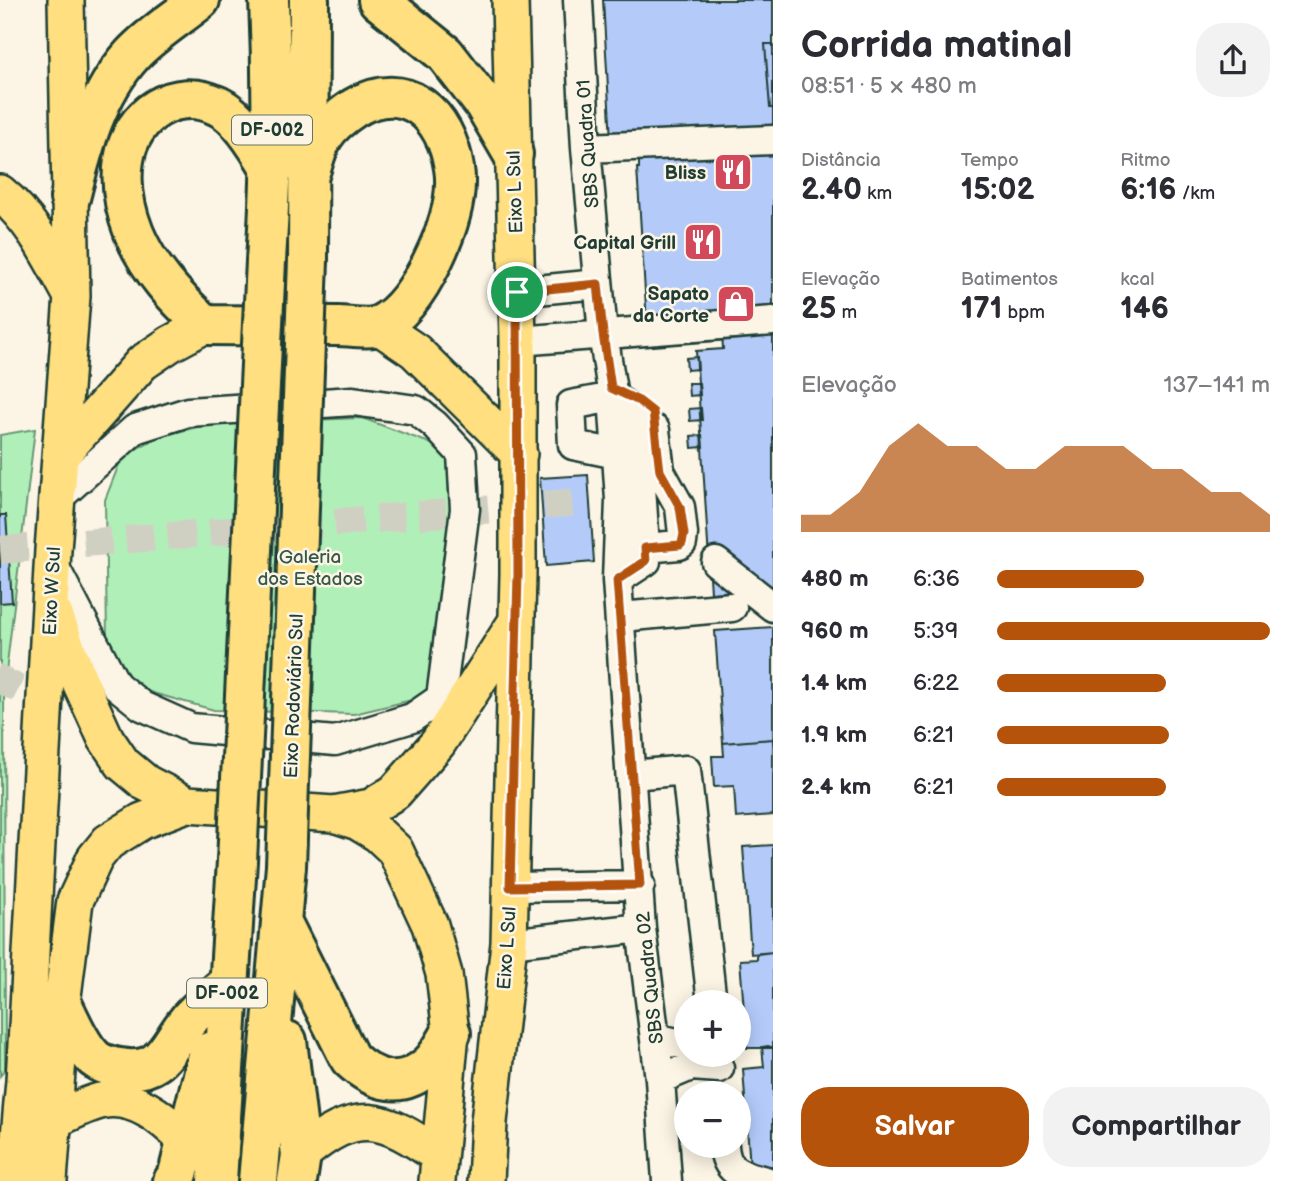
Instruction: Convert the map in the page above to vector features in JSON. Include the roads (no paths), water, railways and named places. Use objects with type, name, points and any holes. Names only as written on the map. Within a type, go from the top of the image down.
[{"type":"highway","points":[[70,198],[86,137],[113,80],[133,53],[200,0]]},
{"type":"highway","name":"DF-002","points":[[217,1181],[237,861],[272,171],[273,89],[269,0]]},
{"type":"highway","name":"Eixo Rodoviário Sul","points":[[258,1181],[286,866],[308,260],[309,0]]},
{"type":"highway","points":[[378,0],[445,54],[484,104],[513,154]]},
{"type":"highway","points":[[272,171],[259,149],[220,106],[195,98],[172,100],[150,112],[135,130],[124,157],[122,182],[134,233],[164,284],[205,324],[379,327],[404,306],[427,272],[444,235],[452,202],[454,170],[447,142],[438,122],[416,102],[403,98],[381,97],[363,102],[332,125],[321,139],[310,172]]},
{"type":"highway","points":[[281,922],[350,1059],[365,1072],[383,1080],[405,1081],[430,1064],[451,1033]]},
{"type":"highway","points":[[278,969],[299,1168]]},
{"type":"highway","points":[[61,1004],[96,1060],[114,1067],[134,1070],[160,1060],[190,1018],[228,983]]},
{"type":"highway","points":[[173,1181],[178,1174],[228,983]]},
{"type":"main road","name":"Eixo W Sul","points":[[38,1157],[24,1081],[50,601],[72,296],[66,0]]},
{"type":"main road","name":"Eixo L Sul","points":[[486,1181],[489,1122],[509,943],[516,622],[518,341],[510,0]]},
{"type":"main road","points":[[0,193],[13,204],[37,235],[72,296]]},
{"type":"main road","points":[[61,455],[142,363],[205,324]]},
{"type":"main road","points":[[379,327],[415,351],[519,454]]},
{"type":"main road","points":[[50,601],[80,682],[106,739],[124,764],[146,783],[187,804],[334,814],[358,822],[378,834],[395,850],[430,925],[444,974],[451,1033],[438,1169]]},
{"type":"main road","points":[[334,814],[370,807],[395,792],[438,743],[516,622]]},
{"type":"main road","points":[[38,1157],[75,901],[96,858],[108,842],[142,821],[187,804]]},
{"type":"main road","points":[[0,1111],[24,1081]]},
{"type":"main road","points":[[38,1157],[100,1101],[122,1100],[163,1117],[185,1140]]},
{"type":"main road","points":[[489,1122],[509,1181]]},
{"type":"main road","points":[[299,1168],[325,1134],[356,1123],[382,1123],[413,1138],[438,1169]]},
{"type":"street","name":"SBS Quadra 01","points":[[578,0],[586,148],[617,454],[620,500],[617,580]]},
{"type":"street","points":[[586,148],[773,140]]},
{"type":"street","points":[[517,292],[598,284]]},
{"type":"street","points":[[518,341],[773,321]]},
{"type":"street","points":[[612,393],[636,413],[646,561],[617,580]]},
{"type":"street","points":[[617,454],[573,445],[571,405],[612,393],[639,401],[653,412],[660,471],[680,507],[684,534],[682,543],[645,548]]},
{"type":"street","points":[[53,564],[116,685],[142,706],[191,728],[335,741],[412,718],[441,698],[465,509],[462,454],[435,425],[416,410],[353,401],[188,412],[135,429],[57,499]]},
{"type":"street","points":[[716,562],[773,607]]},
{"type":"street","name":"SBS Quadra 02","points":[[617,580],[642,928],[660,1079],[667,1181]]},
{"type":"street","points":[[621,617],[732,607]]},
{"type":"street","points":[[632,775],[686,770],[711,990]]},
{"type":"street","points":[[510,887],[640,885]]},
{"type":"street","points":[[509,943],[642,928]]},
{"type":"street","points":[[655,1038],[674,1042]]},
{"type":"street","points":[[660,1079],[691,1066],[719,1072]]},
{"type":"street","points":[[725,1158],[738,1174],[766,1181]]},
{"type":"tunnel","points":[[0,550],[579,502]]},
{"type":"tunnel","points":[[0,695],[13,669]]},
{"type":"place","name":"Bliss","points":[[733,172]]},
{"type":"place","name":"Capital Grill","points":[[703,242]]},
{"type":"place","name":"Sapato da Corte","points":[[736,304]]},
{"type":"park label","name":"Galeria dos Estados","points":[[310,567]]}]
